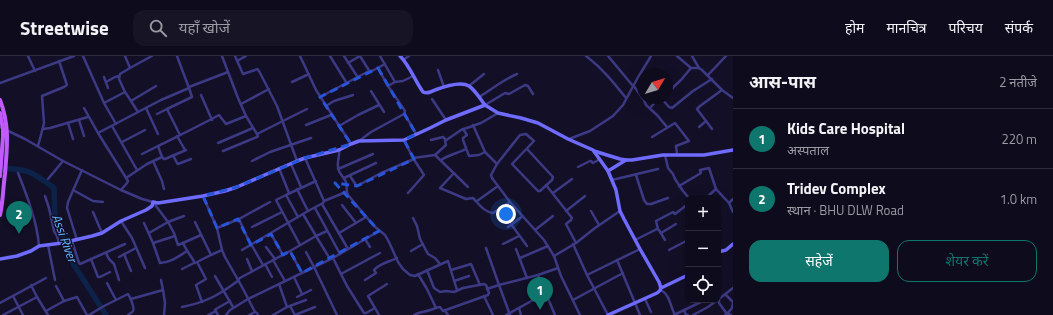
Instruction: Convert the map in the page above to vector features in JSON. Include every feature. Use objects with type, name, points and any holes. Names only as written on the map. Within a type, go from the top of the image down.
[{"type":"main road","points":[[0,100],[4,112],[7,131],[3,201],[0,215]]},
{"type":"main road","points":[[0,112],[2,137],[0,175]]},
{"type":"street","points":[[28,56],[35,71]]},
{"type":"street","points":[[0,83],[74,56]]},
{"type":"street","points":[[83,56],[104,103],[116,124]]},
{"type":"street","points":[[125,56],[130,68]]},
{"type":"street","points":[[106,82],[152,56]]},
{"type":"street","points":[[157,114],[192,97],[177,56]]},
{"type":"street","points":[[222,56],[246,116],[257,134]]},
{"type":"street","points":[[236,56],[243,74],[258,70],[277,106],[297,161]]},
{"type":"street","points":[[237,61],[246,56]]},
{"type":"street","points":[[300,56],[320,98],[351,144]]},
{"type":"street","points":[[330,56],[346,82]]},
{"type":"street","points":[[344,56],[357,76]]},
{"type":"street","points":[[348,63],[360,56],[369,71]]},
{"type":"street","points":[[380,56],[395,82]]},
{"type":"street","points":[[400,56],[418,85],[425,93],[444,87],[462,84],[469,86],[485,105],[498,113],[530,120],[568,140],[620,159],[626,160],[677,154],[709,154],[733,150]]},
{"type":"street","points":[[403,60],[409,56]]},
{"type":"street","points":[[586,56],[601,68],[626,98]]},
{"type":"street","points":[[608,56],[633,86],[646,105],[668,127]]},
{"type":"street","points":[[645,68],[651,56]]},
{"type":"street","points":[[677,56],[691,68],[699,68]]},
{"type":"street","points":[[692,56],[699,68],[722,90],[733,98]]},
{"type":"street","points":[[708,75],[726,56]]},
{"type":"street","points":[[38,146],[43,129],[44,116],[42,96],[67,85],[59,61]]},
{"type":"street","points":[[320,98],[357,76],[369,71],[371,72],[385,64]]},
{"type":"street","points":[[378,68],[405,111],[404,114],[416,134]]},
{"type":"street","points":[[673,88],[691,68]]},
{"type":"street","points":[[438,70],[444,87]]},
{"type":"street","points":[[98,133],[161,100],[228,72]]},
{"type":"street","points":[[292,82],[309,74]]},
{"type":"street","points":[[469,86],[484,74]]},
{"type":"street","points":[[479,97],[503,80],[517,74]]},
{"type":"street","points":[[119,76],[120,83],[138,112]]},
{"type":"street","points":[[388,86],[413,76]]},
{"type":"street","points":[[104,77],[108,88]]},
{"type":"street","points":[[666,104],[672,108],[693,91],[712,79]]},
{"type":"street","points":[[568,140],[606,121],[618,111],[637,81]]},
{"type":"street","points":[[359,141],[404,140],[446,120],[485,105],[505,93],[508,94],[525,85],[528,86],[533,94]]},
{"type":"street","points":[[131,101],[156,86]]},
{"type":"street","points":[[241,104],[269,89]]},
{"type":"street","points":[[712,129],[698,108],[722,90]]},
{"type":"street","points":[[104,103],[125,92]]},
{"type":"street","points":[[371,92],[384,112]]},
{"type":"street","points":[[201,95],[212,120]]},
{"type":"street","points":[[326,106],[334,101],[353,95]]},
{"type":"street","points":[[432,99],[446,120]]},
{"type":"street","points":[[649,108],[653,104]]},
{"type":"street","points":[[338,126],[379,105]]},
{"type":"street","points":[[84,108],[88,117],[128,181],[121,190]]},
{"type":"street","points":[[146,108],[158,134]]},
{"type":"street","points":[[158,146],[164,159],[186,150],[167,109]]},
{"type":"street","points":[[223,151],[257,137],[257,134],[307,109]]},
{"type":"street","points":[[446,140],[463,129],[486,121],[498,113]]},
{"type":"street","points":[[1,128],[121,190],[138,198],[158,203],[202,196],[237,187],[291,163],[339,150],[359,141],[371,132],[404,114]]},
{"type":"street","points":[[306,125],[331,115]]},
{"type":"street","points":[[142,154],[218,116],[220,116],[226,124],[246,116]]},
{"type":"street","points":[[43,129],[88,117]]},
{"type":"street","points":[[79,120],[84,136]]},
{"type":"street","points":[[699,127],[706,122]]},
{"type":"street","points":[[68,123],[73,139]]},
{"type":"street","points":[[652,137],[675,123],[689,141],[676,146],[677,154]]},
{"type":"street","points":[[112,126],[137,170]]},
{"type":"street","points":[[473,126],[485,152],[497,164]]},
{"type":"street","points":[[218,143],[253,128]]},
{"type":"street","points":[[463,129],[467,135],[462,139],[470,156],[479,155],[485,152]]},
{"type":"street","points":[[122,142],[145,130]]},
{"type":"street","points":[[527,148],[552,175],[553,178],[540,191],[538,191],[513,165],[513,163],[527,148],[534,141],[526,134],[520,136],[490,175],[510,202],[548,246],[554,256],[580,315]]},
{"type":"street","points":[[431,140],[443,137],[446,140]]},
{"type":"street","points":[[252,161],[270,152],[311,138]]},
{"type":"street","points":[[404,140],[424,175],[408,193]]},
{"type":"street","points":[[350,176],[357,186],[381,173],[414,159],[435,155],[446,145],[446,140]]},
{"type":"street","points":[[441,160],[466,149]]},
{"type":"street","points":[[339,150],[338,169],[346,183],[346,192],[374,226],[385,235],[403,269],[410,275],[414,276],[448,261],[457,290]]},
{"type":"street","points":[[593,150],[608,171],[616,190],[620,211],[659,282],[661,289],[667,294],[675,315],[699,303]]},
{"type":"street","points":[[338,169],[373,154]]},
{"type":"street","points":[[173,155],[178,164],[191,159]]},
{"type":"street","points":[[435,155],[468,187]]},
{"type":"street","points":[[666,155],[668,168],[686,195]]},
{"type":"street","points":[[126,178],[162,156]]},
{"type":"street","points":[[305,158],[316,181],[323,202],[348,249]]},
{"type":"street","points":[[578,167],[590,161],[593,164],[600,159]]},
{"type":"street","points":[[608,171],[626,160]]},
{"type":"street","points":[[48,179],[63,161]]},
{"type":"street","points":[[153,161],[164,189]]},
{"type":"street","points":[[291,163],[301,187]]},
{"type":"street","points":[[344,178],[376,163]]},
{"type":"street","points":[[279,168],[290,193]]},
{"type":"street","points":[[679,186],[701,173],[700,170],[708,168],[716,190],[729,202],[733,212]]},
{"type":"street","points":[[612,180],[658,169]]},
{"type":"street","points":[[77,240],[67,208],[68,202],[82,170]]},
{"type":"street","points":[[18,173],[30,204],[39,238],[39,246]]},
{"type":"street","points":[[454,173],[440,188],[466,199],[473,198],[484,210],[492,214],[510,202]]},
{"type":"street","points":[[636,175],[644,200],[647,204],[668,198]]},
{"type":"street","points":[[553,193],[572,179]]},
{"type":"street","points":[[300,245],[276,200],[316,181]]},
{"type":"street","points":[[546,185],[572,219],[566,224],[587,275],[608,315],[615,314],[646,299],[685,277]]},
{"type":"street","points":[[477,202],[498,186]]},
{"type":"street","points":[[297,189],[308,211]]},
{"type":"street","points":[[73,190],[93,201],[103,202]]},
{"type":"street","points":[[710,195],[716,190]]},
{"type":"street","points":[[242,250],[323,202],[346,192]]},
{"type":"street","points":[[286,195],[298,217]]},
{"type":"street","points":[[44,196],[49,208],[54,231],[60,243]]},
{"type":"street","points":[[202,196],[217,228],[224,257],[258,315]]},
{"type":"street","points":[[566,211],[585,196]]},
{"type":"street","points":[[729,202],[733,199]]},
{"type":"street","points":[[0,259],[17,256],[39,246],[70,242],[102,233],[149,208],[152,206],[153,202]]},
{"type":"street","points":[[153,202],[168,222],[176,236],[178,245],[202,235]]},
{"type":"street","points":[[217,228],[239,219],[270,202]]},
{"type":"street","points":[[342,205],[356,223]]},
{"type":"street","points":[[665,240],[658,229],[656,221],[670,213],[673,212],[675,214],[685,206]]},
{"type":"street","points":[[315,208],[340,254]]},
{"type":"street","points":[[591,211],[599,225]]},
{"type":"street","points":[[554,256],[574,244],[620,211]]},
{"type":"street","points":[[93,212],[102,233]]},
{"type":"street","points":[[252,228],[282,212]]},
{"type":"street","points":[[303,214],[316,236],[332,258],[364,313],[375,308]]},
{"type":"street","points":[[149,233],[168,222],[184,216]]},
{"type":"street","points":[[522,216],[510,226],[527,246]]},
{"type":"street","points":[[535,230],[553,216]]},
{"type":"street","points":[[339,233],[366,217]]},
{"type":"street","points":[[413,218],[428,254],[435,258],[440,264]]},
{"type":"street","points":[[239,219],[251,245],[272,277]]},
{"type":"street","points":[[121,222],[132,238],[145,268]]},
{"type":"street","points":[[195,222],[211,255]]},
{"type":"street","points":[[144,223],[161,264],[187,251]]},
{"type":"street","points":[[661,233],[676,224]]},
{"type":"street","points":[[635,240],[655,229],[658,229]]},
{"type":"street","points":[[182,308],[209,300],[224,291],[238,279],[327,231]]},
{"type":"street","points":[[226,315],[234,307],[248,299],[340,254],[379,231]]},
{"type":"street","points":[[271,234],[283,255]]},
{"type":"street","points":[[153,243],[176,236]]},
{"type":"street","points":[[503,244],[520,236]]},
{"type":"street","points":[[365,239],[370,247]]},
{"type":"street","points":[[70,242],[79,264],[125,244]]},
{"type":"street","points":[[669,250],[685,242]]},
{"type":"street","points":[[183,243],[206,279],[196,285],[202,302]]},
{"type":"street","points":[[410,251],[423,244]]},
{"type":"street","points":[[721,251],[726,250],[733,244]]},
{"type":"street","points":[[48,245],[55,280]]},
{"type":"street","points":[[520,258],[548,246]]},
{"type":"street","points":[[266,247],[285,281]]},
{"type":"street","points":[[119,257],[136,248]]},
{"type":"street","points":[[486,248],[510,314]]},
{"type":"street","points":[[516,249],[527,278]]},
{"type":"street","points":[[587,275],[640,249]]},
{"type":"street","points":[[182,269],[222,250]]},
{"type":"street","points":[[290,251],[302,273]]},
{"type":"street","points":[[306,252],[337,315]]},
{"type":"street","points":[[106,253],[114,264],[119,280]]},
{"type":"street","points":[[341,274],[380,253]]},
{"type":"street","points":[[124,254],[131,271]]},
{"type":"street","points":[[365,280],[376,274],[374,270],[375,268],[397,258]]},
{"type":"street","points":[[247,259],[252,271]]},
{"type":"street","points":[[91,260],[98,277],[110,272]]},
{"type":"street","points":[[617,260],[640,315]]},
{"type":"street","points":[[451,270],[472,264],[480,285]]},
{"type":"street","points":[[487,289],[558,268]]},
{"type":"street","points":[[427,270],[434,288],[438,292],[454,292],[463,288],[485,284],[489,294],[445,311]]},
{"type":"street","points":[[573,300],[623,273]]},
{"type":"street","points":[[418,274],[436,308]]},
{"type":"street","points":[[538,275],[555,314],[550,315]]},
{"type":"street","points":[[215,276],[234,307]]},
{"type":"street","points":[[454,281],[469,276]]},
{"type":"street","points":[[294,277],[302,294]]},
{"type":"street","points":[[0,303],[46,278]]},
{"type":"street","points":[[161,280],[164,290],[164,315]]},
{"type":"street","points":[[107,283],[116,300]]},
{"type":"street","points":[[279,284],[294,314],[315,307]]},
{"type":"street","points":[[379,315],[368,296],[386,284]]},
{"type":"street","points":[[31,285],[48,315]]},
{"type":"street","points":[[56,286],[64,301]]},
{"type":"street","points":[[721,297],[733,288]]},
{"type":"street","points":[[131,299],[164,290]]},
{"type":"street","points":[[297,297],[311,290]]},
{"type":"street","points":[[506,315],[546,293]]},
{"type":"street","points":[[46,311],[77,296],[88,315],[128,294],[134,311],[128,315]]},
{"type":"street","points":[[725,294],[733,303],[732,308],[726,315]]},
{"type":"street","points":[[13,296],[23,315]]},
{"type":"street","points":[[3,315],[37,296]]},
{"type":"street","points":[[484,296],[493,315]]},
{"type":"street","points":[[646,299],[651,312]]},
{"type":"street","points":[[273,315],[289,306],[306,300]]},
{"type":"street","points":[[208,315],[230,301]]},
{"type":"street","points":[[693,315],[713,303]]},
{"type":"street","points":[[719,303],[726,315]]},
{"type":"street","points":[[414,315],[440,307],[442,311],[445,311],[448,315]]},
{"type":"street","points":[[519,308],[521,315]]},
{"type":"street","points":[[684,310],[686,315],[688,315]]},
{"type":"street","points":[[216,311],[218,315]]},
{"type":"street","points":[[249,315],[255,312]]},
{"type":"street","points":[[726,315],[731,315]]},
{"type":"highlighted area","points":[[378,68],[416,134],[404,140],[414,159],[357,186],[335,183],[379,231],[302,273],[290,251],[283,255],[271,234],[251,245],[238,219],[217,228],[203,196],[237,187],[305,158],[351,144],[320,97]]},
{"type":"waterway","name":"Assi River","points":[[0,169],[17,169],[29,172],[41,178],[54,188],[55,217],[74,265],[106,315]]},
{"type":"place","name":"Tridev Complex","points":[[19,234]]},
{"type":"place","name":"Kids Care Hospital","points":[[540,310]]}]
